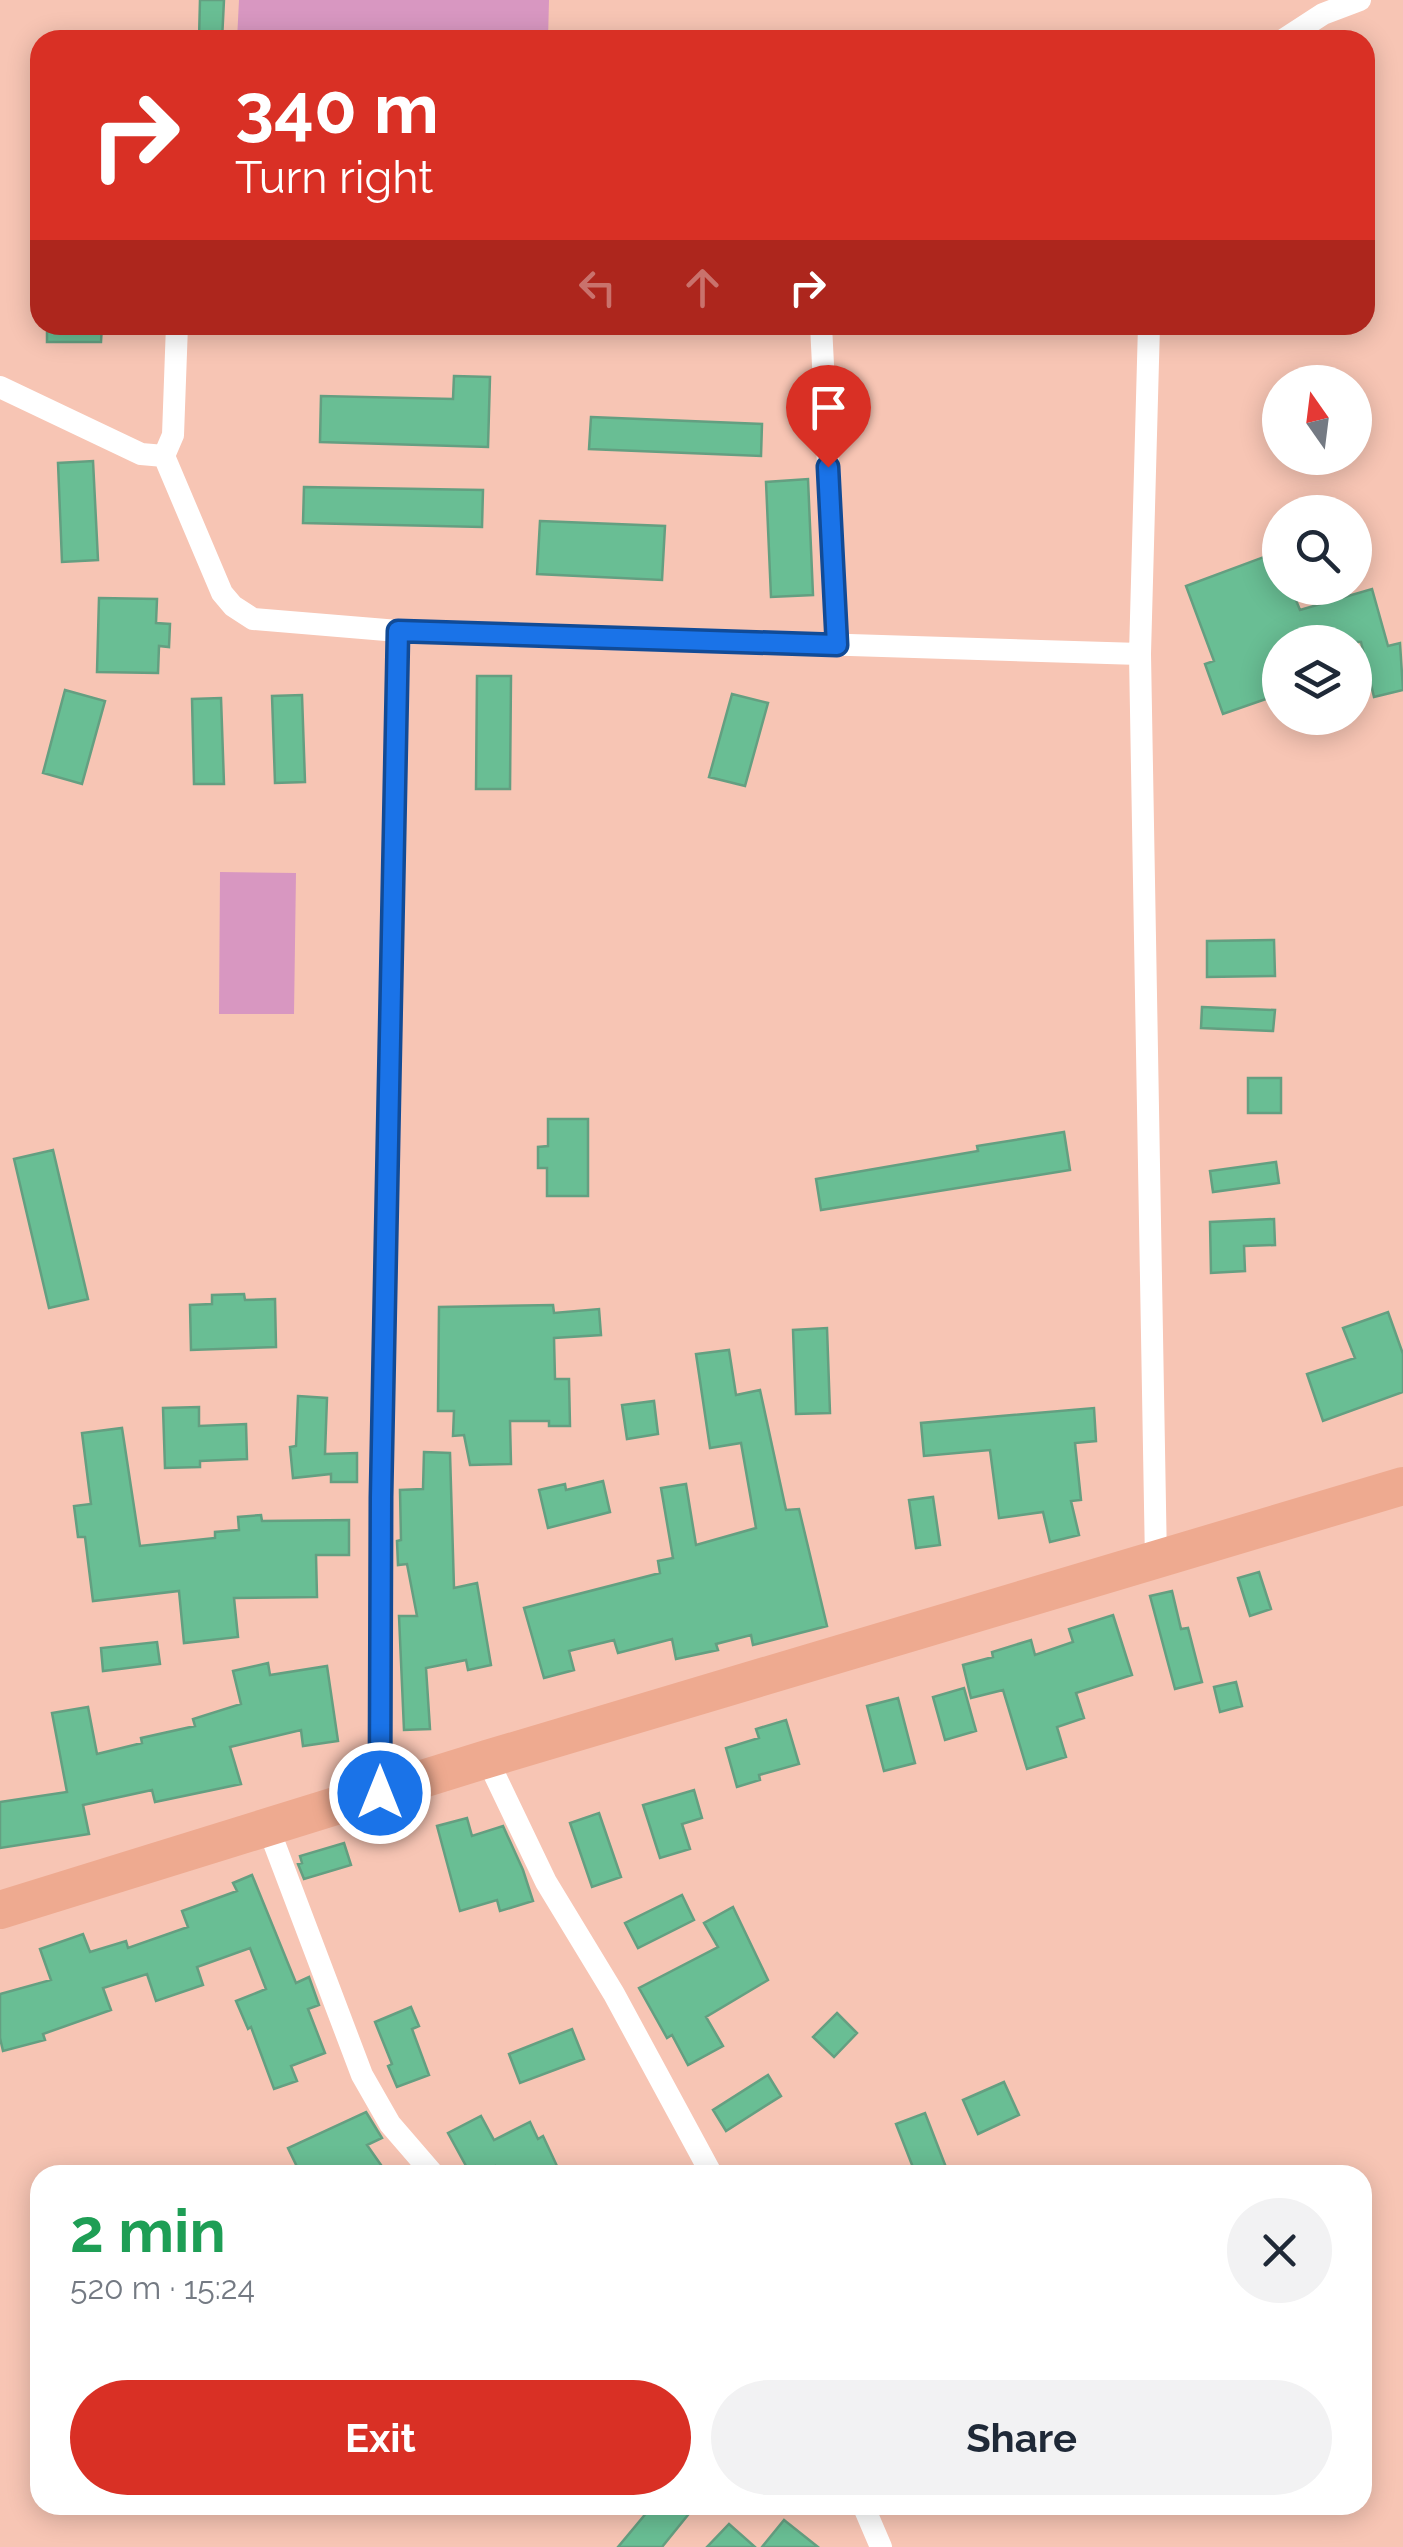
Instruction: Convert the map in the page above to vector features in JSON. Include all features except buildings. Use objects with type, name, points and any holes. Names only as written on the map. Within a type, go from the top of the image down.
[{"type":"highway","points":[[0,1910],[487,1759],[1403,1486]]},
{"type":"street","points":[[1298,30],[1323,14],[1360,0]]},
{"type":"street","points":[[177,335],[173,436],[164,456],[222,593],[233,606],[254,619],[398,631],[1140,654]]},
{"type":"street","points":[[822,335],[837,645]]},
{"type":"street","points":[[1149,335],[1140,654],[1156,1562]]},
{"type":"street","points":[[0,387],[141,454],[164,456]]},
{"type":"street","points":[[380,1793],[381,1497],[398,631]]},
{"type":"street","points":[[487,1759],[546,1882],[614,1994],[707,2165]]},
{"type":"street","points":[[268,1828],[362,2075],[390,2124],[425,2165]]},
{"type":"street","points":[[867,2515],[881,2547]]},
{"type":"shaded area","points":[[239,0],[549,0],[548,30],[238,30]]},
{"type":"shaded area","points":[[220,872],[296,873],[294,1014],[219,1014]]},
{"type":"route","points":[[380,1793],[381,1497],[398,631],[837,645],[828,467]]}]
